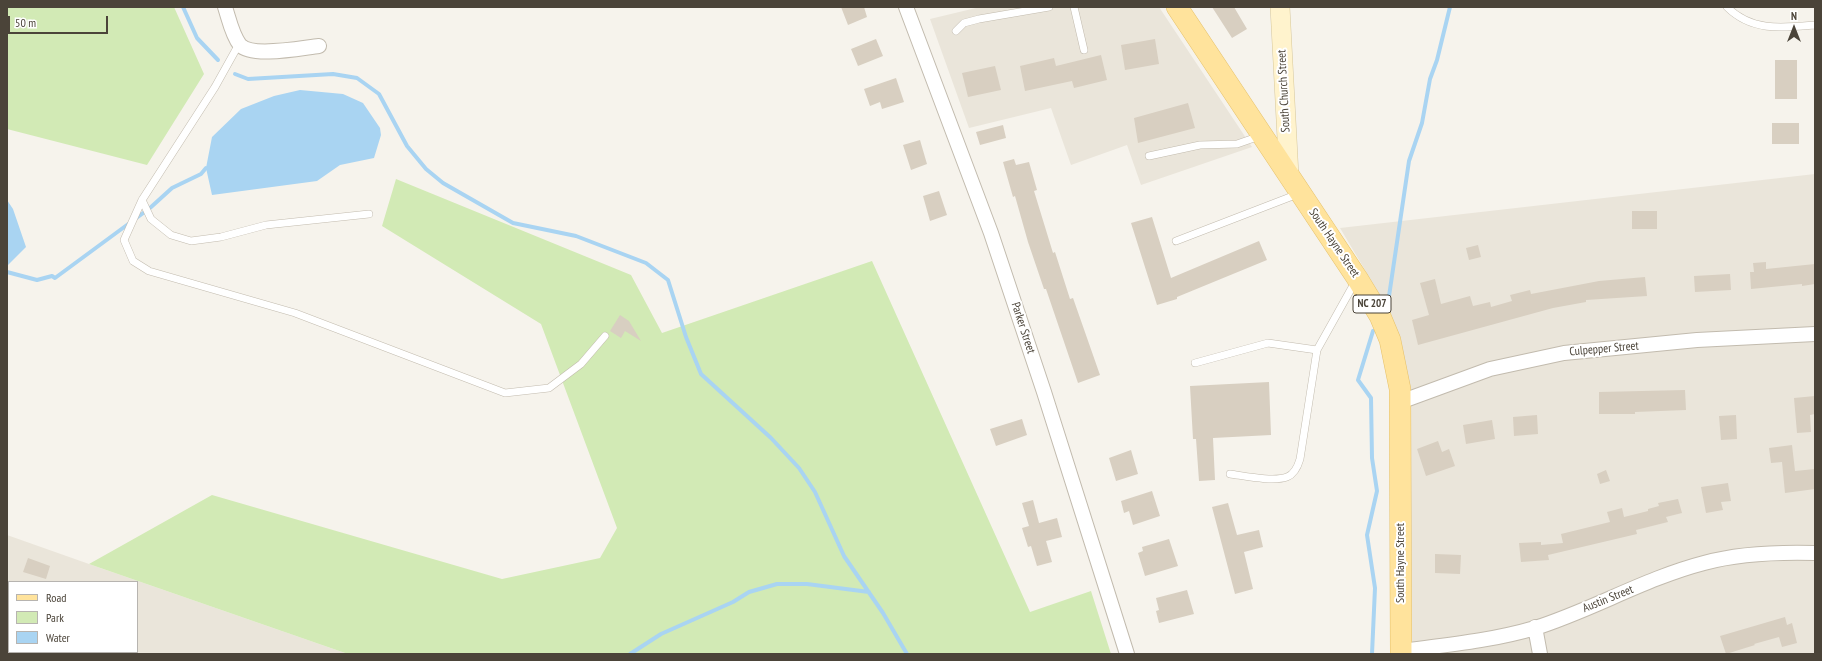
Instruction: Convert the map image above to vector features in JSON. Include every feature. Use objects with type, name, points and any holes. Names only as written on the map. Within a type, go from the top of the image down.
[{"type":"main road","name":"South Hayne Street","points":[[1177,7],[1357,278],[1380,316],[1390,340],[1400,389],[1401,652]]},
{"type":"street","points":[[226,7],[231,27],[239,44],[246,50],[265,52],[319,46]]},
{"type":"street","name":"Parker Street","points":[[906,7],[991,233],[1128,654]]},
{"type":"street","name":"South Church Street","points":[[1280,7],[1289,176]]},
{"type":"street","name":"Culpepper Street","points":[[1400,402],[1490,369],[1564,353],[1697,340],[1815,334]]},
{"type":"street","name":"Austin Street","points":[[1401,652],[1491,639],[1535,628],[1662,577],[1704,562],[1753,554],[1815,553]]},
{"type":"street","points":[[1535,628],[1540,654]]},
{"type":"lane","points":[[956,30],[964,23],[979,19],[1049,7]]},
{"type":"lane","points":[[1074,7],[1084,50]]},
{"type":"lane","points":[[1727,7],[1742,18],[1758,26],[1783,27],[1815,25]]},
{"type":"lane","points":[[239,44],[211,93],[142,200],[124,240],[133,261],[149,271],[295,314],[505,393],[549,388],[581,364],[605,336]]},
{"type":"lane","points":[[1149,156],[1200,145],[1238,144],[1262,135]]},
{"type":"lane","points":[[1176,241],[1300,194]]},
{"type":"lane","points":[[142,200],[151,219],[171,235],[191,241],[221,237],[266,224],[369,214]]},
{"type":"lane","points":[[1230,474],[1276,479],[1288,476],[1297,468],[1300,459],[1317,350],[1357,278]]},
{"type":"lane","points":[[1195,363],[1268,343],[1317,350]]},
{"type":"shaded area","points":[[980,7],[1159,7],[1252,147],[1141,185],[1127,145],[1071,165],[1051,108],[969,128],[930,19]]},
{"type":"shaded area","points":[[1815,174],[1815,654],[1409,654],[1407,440],[1401,340],[1377,290],[1340,228]]},
{"type":"shaded area","points":[[7,535],[138,581],[8,581],[8,653],[138,653],[138,581],[348,654],[7,654]]},
{"type":"green space","points":[[7,7],[174,7],[204,74],[147,165],[7,129]]},
{"type":"green space","points":[[396,179],[631,275],[662,333],[872,261],[1030,612],[1091,591],[1111,654],[348,654],[89,564],[212,495],[502,579],[600,558],[617,528],[541,324],[382,226]]},
{"type":"water","points":[[300,90],[343,94],[363,103],[380,128],[381,135],[374,158],[340,165],[317,181],[212,195],[206,168],[212,137],[241,109],[274,96]]},
{"type":"water","points":[[7,200],[13,209],[26,247],[7,266]]},
{"type":"building","points":[[841,7],[864,7],[867,17],[848,25]]},
{"type":"building","points":[[1212,7],[1234,7],[1247,29],[1232,38]]},
{"type":"building","points":[[876,39],[883,56],[858,66],[851,49]]},
{"type":"building","points":[[1155,39],[1159,64],[1125,70],[1121,45]]},
{"type":"building","points":[[1101,55],[1107,80],[1074,88],[1072,81],[1025,91],[1020,66],[1054,58],[1056,66]]},
{"type":"building","points":[[1775,60],[1797,60],[1797,99],[1775,99]]},
{"type":"building","points":[[995,66],[1001,90],[968,97],[962,73]]},
{"type":"building","points":[[896,78],[904,102],[882,109],[880,102],[870,106],[864,89]]},
{"type":"building","points":[[1188,103],[1195,128],[1138,143],[1134,118]]},
{"type":"building","points":[[1772,123],[1799,123],[1799,144],[1772,144]]},
{"type":"building","points":[[1003,125],[1006,138],[980,145],[976,132]]},
{"type":"building","points":[[920,140],[927,164],[911,170],[903,145]]},
{"type":"building","points":[[1014,159],[1016,165],[1029,162],[1037,190],[1034,191],[1053,253],[1055,252],[1070,299],[1073,298],[1100,375],[1078,383],[1046,289],[1044,289],[1028,242],[1015,196],[1013,197],[1003,162]]},
{"type":"building","points":[[939,191],[947,215],[930,221],[923,196]]},
{"type":"building","points":[[1632,211],[1657,211],[1657,229],[1632,229]]},
{"type":"building","points":[[1152,217],[1171,278],[1259,241],[1267,260],[1177,297],[1177,299],[1157,305],[1131,223]]},
{"type":"building","points":[[1478,245],[1481,257],[1469,260],[1466,248]]},
{"type":"building","points":[[1766,262],[1766,269],[1815,264],[1815,284],[1751,289],[1750,272],[1754,272],[1753,263]]},
{"type":"building","points":[[1730,274],[1731,290],[1695,292],[1694,276]]},
{"type":"building","points":[[1645,277],[1647,296],[1586,300],[1586,302],[1553,308],[1418,345],[1412,320],[1429,315],[1420,283],[1435,279],[1441,304],[1470,296],[1473,306],[1490,302],[1491,307],[1512,301],[1510,295],[1530,290],[1531,294],[1599,281]]},
{"type":"building","points":[[620,315],[629,321],[641,341],[625,331],[621,338],[610,331]]},
{"type":"building","points":[[1269,382],[1271,435],[1213,438],[1215,480],[1199,481],[1196,439],[1193,439],[1190,386]]},
{"type":"building","points":[[1685,390],[1686,410],[1635,412],[1635,414],[1599,414],[1599,392]]},
{"type":"building","points":[[1815,396],[1815,414],[1810,415],[1811,432],[1797,433],[1794,398]]},
{"type":"building","points":[[1537,415],[1538,434],[1514,436],[1513,417]]},
{"type":"building","points":[[1736,415],[1737,439],[1721,440],[1719,416]]},
{"type":"building","points":[[1022,419],[1027,435],[996,446],[990,429]]},
{"type":"building","points":[[1492,420],[1495,439],[1466,444],[1463,425]]},
{"type":"building","points":[[1438,441],[1442,452],[1449,449],[1455,466],[1426,476],[1417,449]]},
{"type":"building","points":[[1792,445],[1795,471],[1815,469],[1815,489],[1785,493],[1782,462],[1771,463],[1769,448]]},
{"type":"building","points":[[1131,450],[1138,474],[1116,481],[1109,458]]},
{"type":"building","points":[[1606,470],[1610,481],[1600,484],[1597,474]]},
{"type":"building","points":[[1728,483],[1731,501],[1721,502],[1723,510],[1706,513],[1701,487]]},
{"type":"building","points":[[1152,491],[1160,516],[1133,525],[1129,511],[1124,513],[1121,501]]},
{"type":"building","points":[[1678,499],[1682,513],[1666,517],[1668,522],[1636,530],[1637,534],[1548,555],[1549,560],[1521,562],[1519,543],[1541,542],[1541,545],[1563,543],[1561,534],[1610,522],[1607,512],[1622,508],[1624,517],[1648,511],[1648,509],[1659,506],[1658,503]]},
{"type":"building","points":[[1033,500],[1039,523],[1057,518],[1062,537],[1046,541],[1052,562],[1037,566],[1031,546],[1028,547],[1022,528],[1029,526],[1022,503]]},
{"type":"building","points":[[1228,503],[1237,535],[1259,530],[1263,547],[1244,552],[1253,589],[1235,594],[1212,507]]},
{"type":"building","points":[[1169,539],[1178,566],[1145,576],[1138,553],[1143,551],[1142,547]]},
{"type":"building","points":[[1435,554],[1461,555],[1460,574],[1435,573]]},
{"type":"building","points":[[28,558],[50,566],[46,579],[23,572]]},
{"type":"building","points":[[1187,590],[1194,614],[1159,623],[1156,611],[1159,610],[1156,598]]},
{"type":"building","points":[[1785,617],[1787,625],[1792,623],[1797,643],[1782,647],[1779,637],[1726,654],[1720,636]]},
{"type":"waterway","points":[[183,7],[197,38],[218,60]]},
{"type":"waterway","points":[[1388,303],[1409,161],[1422,123],[1430,79],[1437,60],[1450,7]]},
{"type":"waterway","points":[[235,74],[248,79],[333,74],[357,78],[379,94],[407,146],[426,169],[443,183],[513,223],[576,236],[646,263],[668,280],[686,337],[701,374],[771,438],[799,468],[815,492],[844,556],[883,613],[907,654]]},
{"type":"waterway","points":[[7,272],[37,280],[52,276],[55,278],[150,208],[172,188],[201,174],[206,168]]},
{"type":"waterway","points":[[1372,654],[1375,588],[1367,535],[1377,491],[1372,458],[1371,398],[1358,380],[1373,331]]},
{"type":"waterway","points":[[630,654],[661,634],[733,602],[749,592],[777,584],[807,584],[869,592]]}]
